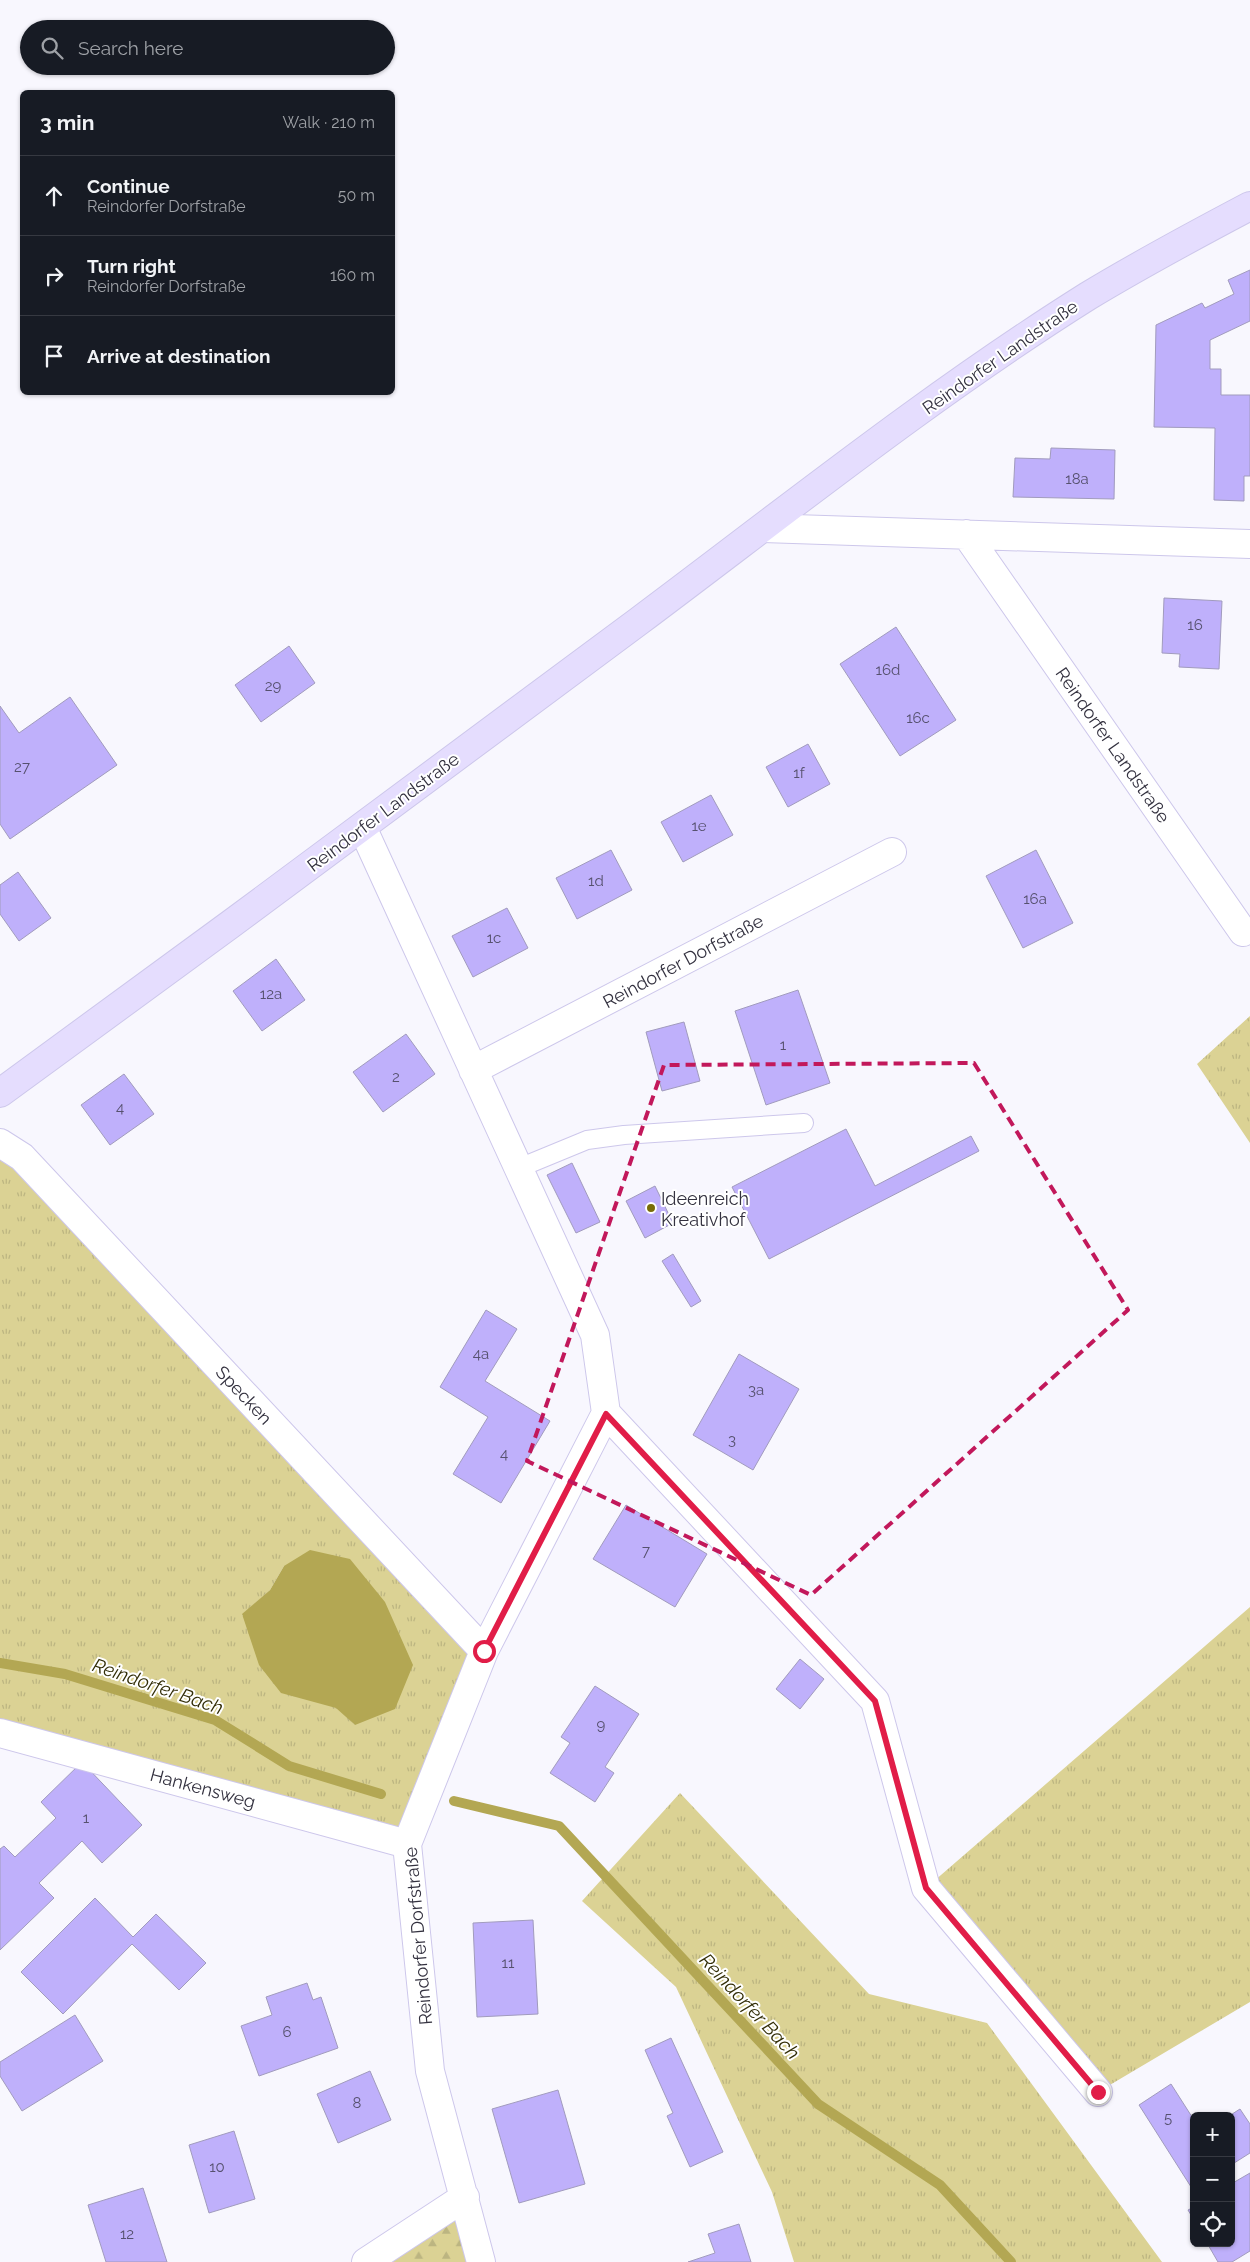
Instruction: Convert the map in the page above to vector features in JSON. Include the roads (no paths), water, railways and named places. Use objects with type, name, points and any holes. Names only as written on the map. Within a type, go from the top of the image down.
[{"type":"street","name":"Reindorfer Landstraße","points":[[0,1092],[363,828],[763,528],[1014,345],[1166,250],[1250,206]]},
{"type":"street","points":[[763,528],[1250,544]]},
{"type":"street","name":"Reindorfer Landstraße","points":[[966,534],[1243,932]]},
{"type":"street","points":[[363,828],[595,1335],[606,1414],[875,1701],[926,1888],[1098,2092]]},
{"type":"street","name":"Reindorfer Dorfstraße","points":[[473,1070],[892,852]]},
{"type":"street","name":"Specken","points":[[0,1143],[22,1157],[484,1651]]},
{"type":"street","name":"Reindorfer Dorfstraße","points":[[482,2262],[430,2071],[407,1844],[484,1651],[606,1414]]},
{"type":"street","name":"Hankensweg","points":[[0,1733],[407,1844]]},
{"type":"street","points":[[366,2262],[465,2197]]},
{"type":"lane","points":[[518,1168],[587,1140],[624,1135],[804,1123]]},
{"type":"waterway","name":"Reindorfer Bach","points":[[0,1663],[65,1674],[215,1720],[289,1766],[381,1794]]},
{"type":"waterway","name":"Reindorfer Bach","points":[[454,1801],[559,1826],[818,2104],[940,2185],[1011,2262]]},
{"type":"place","name":"Ideenreich Kreativhof","points":[[651,1208]]}]
